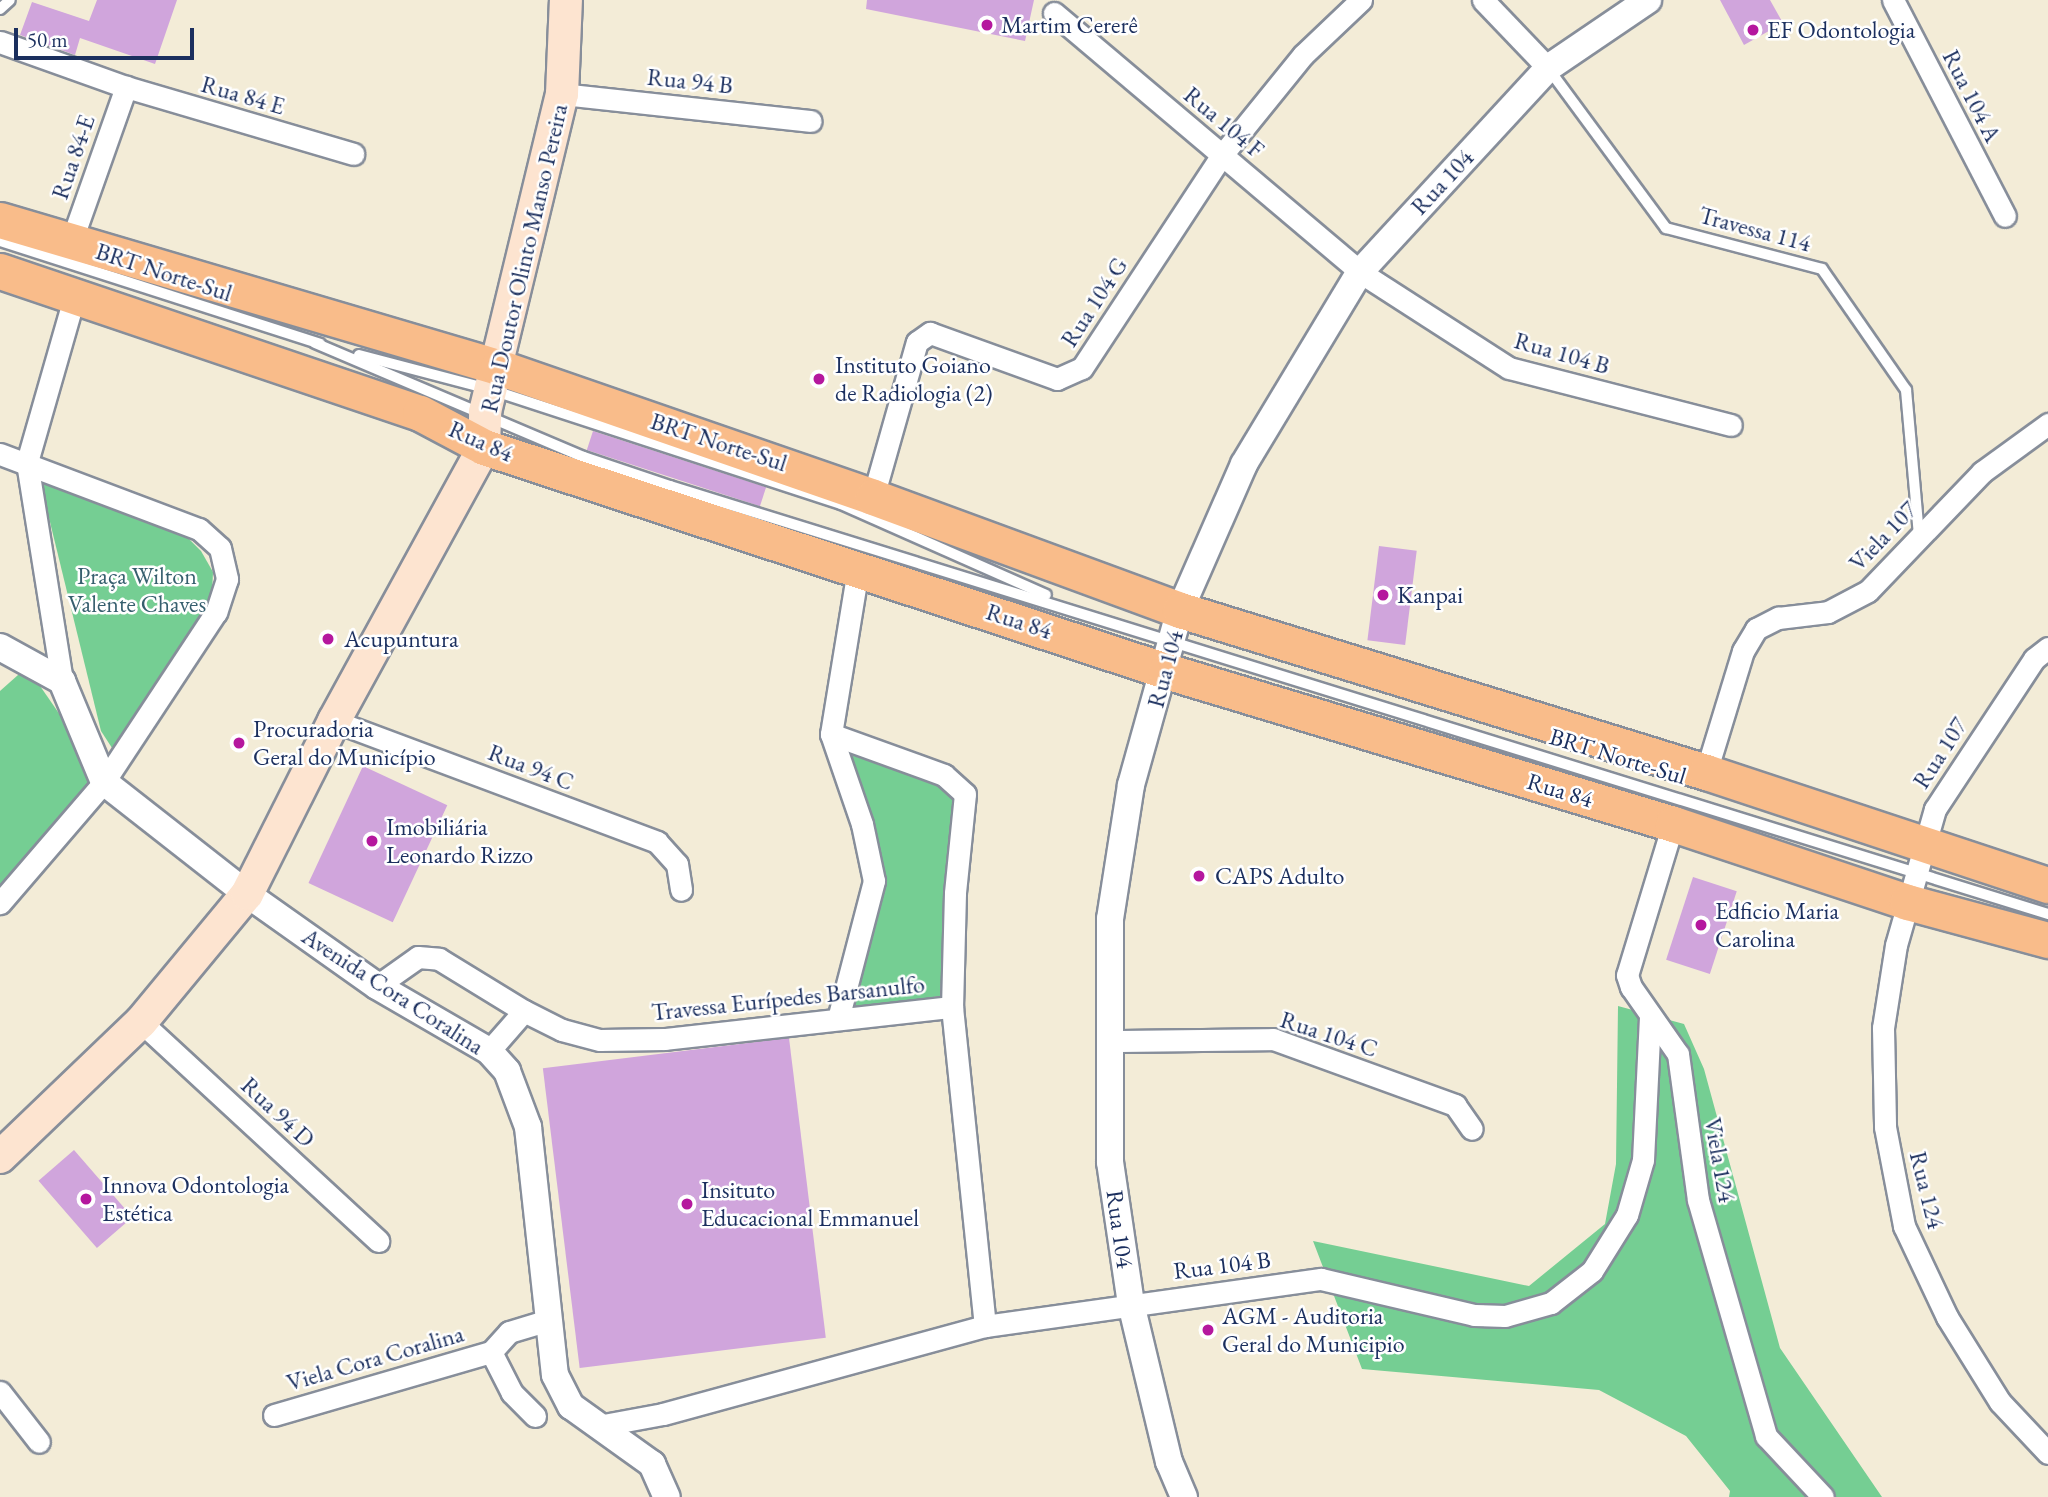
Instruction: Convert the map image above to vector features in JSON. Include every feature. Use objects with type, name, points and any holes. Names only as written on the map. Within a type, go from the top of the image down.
[{"type":"main road","name":"Rua Doutor Olinto Manso Pereira","points":[[0,1157],[141,1022],[247,894],[334,721],[484,447],[492,390],[562,94],[566,0]]},
{"type":"main road","name":"Rua 84","points":[[0,220],[492,390],[873,497],[1174,641],[1673,824],[1915,871],[2048,885]]},
{"type":"main road","name":"Rua 84","points":[[0,271],[420,413],[484,447],[858,570],[1174,641],[1706,772],[1915,871],[2048,940]]},
{"type":"street","name":"Rua 104 G","points":[[873,497],[917,342],[930,333],[1057,379],[1082,368],[1223,155],[1303,55],[1361,0]]},
{"type":"street","points":[[1483,0],[1548,68]]},
{"type":"street","name":"Rua 104","points":[[1184,1497],[1169,1462],[1131,1304],[1110,1162],[1110,919],[1131,785],[1174,641],[1244,464],[1360,272],[1548,68],[1648,0]]},
{"type":"street","name":"Rua 104 A","points":[[1893,0],[2005,216]]},
{"type":"street","name":"Rua 104 F","points":[[1054,13],[1360,272]]},
{"type":"street","name":"Rua 84 E","points":[[0,42],[126,88],[353,154]]},
{"type":"street","name":"Rua 84-E","points":[[71,245],[126,88]]},
{"type":"street","name":"Rua 94 B","points":[[562,94],[811,121]]},
{"type":"street","name":"Rua 104 B","points":[[1360,272],[1508,368],[1731,425]]},
{"type":"street","points":[[62,681],[27,462],[75,295]]},
{"type":"street","name":"Viela 107","points":[[1706,772],[1743,651],[1755,629],[1778,618],[1828,612],[1868,591],[1982,472],[2048,424]]},
{"type":"street","points":[[0,454],[199,529],[220,548],[227,579],[216,612],[104,782],[0,903]]},
{"type":"street","points":[[838,1019],[874,881],[862,824],[831,734],[858,570]]},
{"type":"street","points":[[0,647],[62,681]]},
{"type":"street","name":"Rua 107","points":[[1915,871],[1935,809],[2034,659],[2048,648]]},
{"type":"street","name":"Avenida Cora Coralina","points":[[62,681],[104,782],[247,894],[377,986],[489,1051],[507,1071],[528,1127],[555,1375],[571,1406],[652,1464],[667,1497]]},
{"type":"street","name":"Rua 94 C","points":[[334,721],[657,842],[677,864],[681,891]]},
{"type":"street","points":[[831,734],[944,775],[965,794],[954,893],[952,1007]]},
{"type":"street","name":"Viela 124","points":[[1673,824],[1627,975],[1650,1015],[1678,1054],[1698,1200],[1766,1436],[1823,1497]]},
{"type":"street","name":"Rua 124","points":[[1915,871],[1882,1028],[1885,1127],[1904,1226],[1947,1317],[2000,1402],[2048,1453]]},
{"type":"street","name":"Travessa Eurípedes Barsanulfo","points":[[377,986],[418,957],[439,958],[524,1011],[562,1030],[600,1040],[666,1039],[952,1007],[985,1326]]},
{"type":"street","points":[[489,1051],[524,1011]]},
{"type":"street","name":"Rua 104 B","points":[[1131,1304],[1321,1279],[1474,1315],[1505,1316],[1551,1303],[1592,1270],[1627,1215],[1643,1160],[1650,1015]]},
{"type":"street","name":"Rua 94 D","points":[[141,1022],[378,1241]]},
{"type":"street","name":"Rua 104 C","points":[[1110,1041],[1273,1039],[1455,1105],[1472,1129]]},
{"type":"street","points":[[598,1426],[663,1414],[985,1326],[1131,1304]]},
{"type":"street","name":"Viela Cora Coralina","points":[[274,1415],[491,1352],[509,1332],[549,1320]]},
{"type":"street","name":"Viela Cora Coralina","points":[[491,1352],[512,1393],[535,1416]]},
{"type":"street","points":[[0,1392],[39,1442]]},
{"type":"lane","points":[[0,9],[10,0]]},
{"type":"lane","name":"Travessa 114","points":[[1548,68],[1666,228],[1822,269],[1906,390],[1919,536]]},
{"type":"lane","name":"BRT Norte-Sul","points":[[0,241],[315,343],[492,390],[584,457],[2048,914]]},
{"type":"lane","name":"BRT Norte-Sul","points":[[315,343],[492,390],[841,504],[1098,618]]},
{"type":"green space","name":"Praça Wilton Valente Chaves","points":[[39,477],[183,533],[201,551],[213,572],[212,594],[203,619],[114,751],[101,731]]},
{"type":"green space","points":[[27,667],[100,773],[0,885],[0,691]]},
{"type":"green space","points":[[845,753],[940,786],[953,800],[940,996],[850,1010],[886,878]]},
{"type":"green space","points":[[1618,1006],[1684,1024],[1704,1069],[1780,1348],[1882,1497],[1729,1497],[1730,1491],[1686,1436],[1599,1390],[1362,1369],[1313,1241],[1529,1286],[1605,1224],[1616,1164]]},
{"type":"building","points":[[97,0],[177,0],[155,64],[80,38],[75,55],[20,35],[32,2],[89,21]]},
{"type":"building","name":"Martim Cererê","points":[[867,0],[1034,0],[1025,41],[866,9]]},
{"type":"building","name":"EF Odontologia","points":[[1720,0],[1770,0],[1783,23],[1744,45]]},
{"type":"building","points":[[593,431],[766,487],[760,506],[587,450]]},
{"type":"building","name":"Kanpai","points":[[1379,546],[1417,551],[1405,645],[1367,640]]},
{"type":"building","name":"Imobiliária Leonardo Rizzo","points":[[363,766],[447,805],[393,922],[308,883]]},
{"type":"building","name":"Edficio Maria Carolina","points":[[1693,877],[1737,891],[1710,974],[1666,960]]},
{"type":"building","name":"Insituto Educacional Emmanuel","points":[[789,1038],[826,1338],[580,1368],[543,1068]]},
{"type":"building","name":"Innova Odontologia Estética","points":[[74,1150],[132,1217],[97,1248],[39,1181]]},
{"type":"place","name":"Martim Cererê","points":[[987,25]]},
{"type":"place","name":"EF Odontologia","points":[[1753,30]]},
{"type":"place","name":"Instituto Goiano de Radiologia (2)","points":[[819,379]]},
{"type":"place","name":"Kanpai","points":[[1383,595]]},
{"type":"place","name":"Acupuntura","points":[[328,639]]},
{"type":"place","name":"Procuradoria Geral do Município","points":[[239,743]]},
{"type":"place","name":"Imobiliária Leonardo Rizzo","points":[[372,841]]},
{"type":"place","name":"CAPS Adulto","points":[[1199,876]]},
{"type":"place","name":"Edficio Maria Carolina","points":[[1701,925]]},
{"type":"place","name":"Innova Odontologia Estética","points":[[86,1199]]},
{"type":"place","name":"Insituto Educacional Emmanuel","points":[[687,1204]]},
{"type":"place","name":"AGM - Auditoria Geral do Municipio","points":[[1208,1330]]}]
